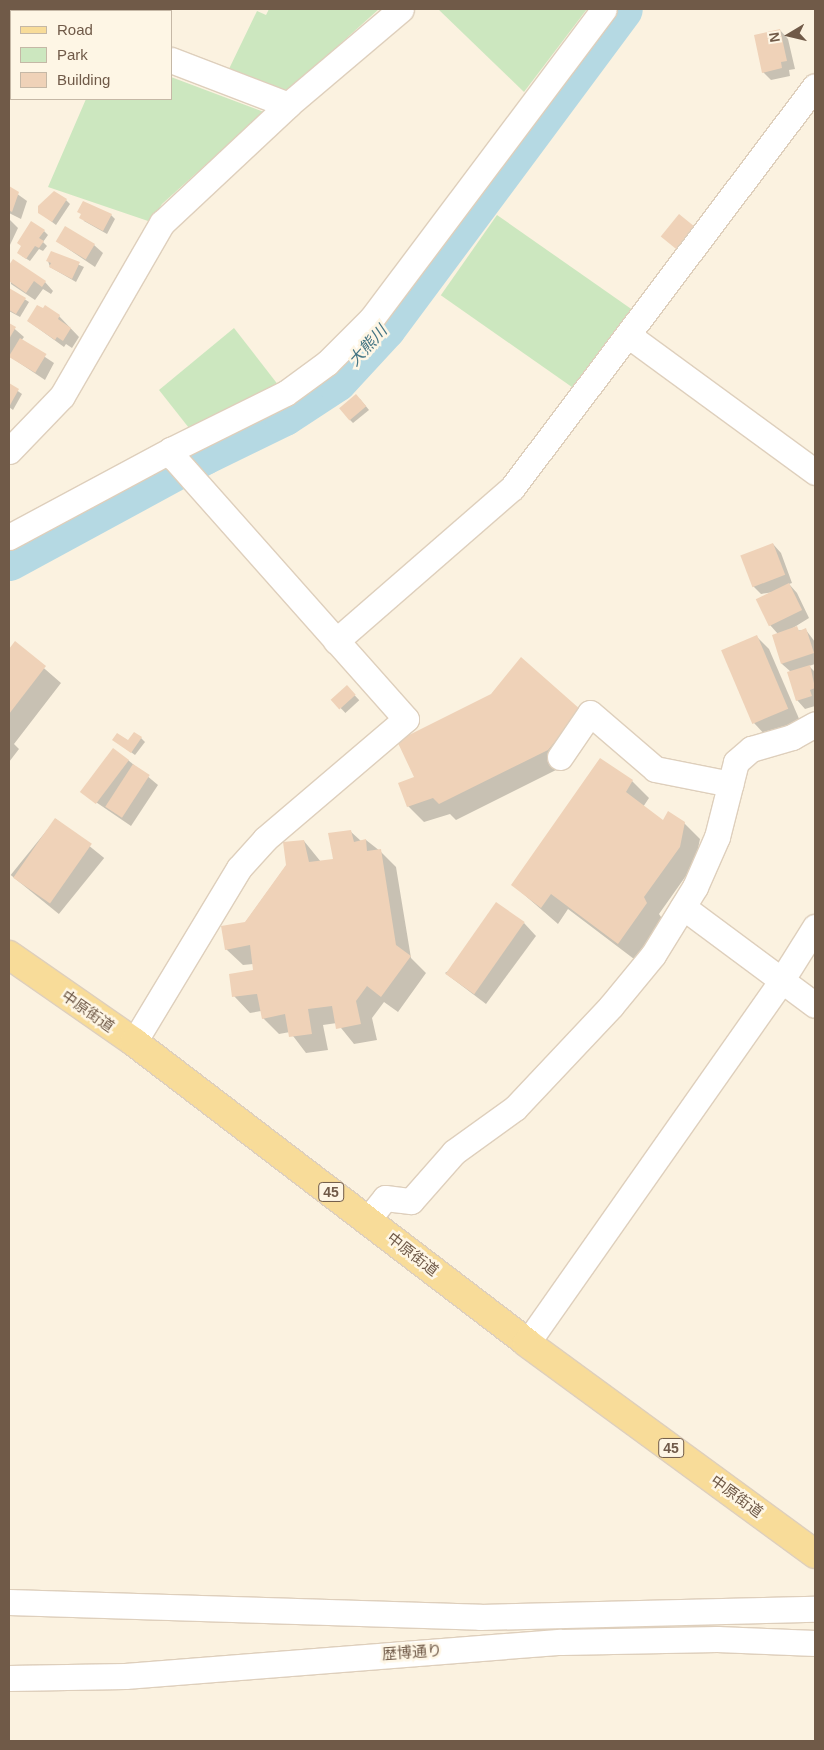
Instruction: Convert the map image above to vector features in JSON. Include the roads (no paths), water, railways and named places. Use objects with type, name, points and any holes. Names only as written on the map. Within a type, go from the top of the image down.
[{"type":"main road","name":"中原街道","points":[[9,956],[134,1042],[368,1219],[527,1344],[815,1554]]},
{"type":"street","points":[[9,451],[62,396],[162,223],[288,106],[402,9]]},
{"type":"street","points":[[9,537],[178,460],[286,393],[327,363],[372,318],[604,9]]},
{"type":"street","points":[[172,60],[288,106]]},
{"type":"street","points":[[336,641],[512,488],[815,86]]},
{"type":"street","points":[[628,335],[815,472]]},
{"type":"street","points":[[134,1042],[238,868],[266,839],[406,719],[178,460]]},
{"type":"street","points":[[560,757],[590,713],[656,769],[730,784]]},
{"type":"street","points":[[368,1219],[386,1198],[411,1201],[454,1152],[515,1108],[611,1006],[653,955],[683,907],[717,837],[736,762],[751,749],[792,737],[815,724]]},
{"type":"street","points":[[683,907],[815,1005]]},
{"type":"street","points":[[527,1344],[781,981],[815,927]]},
{"type":"street","points":[[9,1602],[480,1617],[815,1609]]},
{"type":"street","name":"歴博通り","points":[[9,1678],[125,1676],[562,1642],[717,1640],[815,1643]]},
{"type":"waterway","name":"大熊川","points":[[9,560],[204,454],[284,415],[336,381],[385,328],[622,9]]}]
